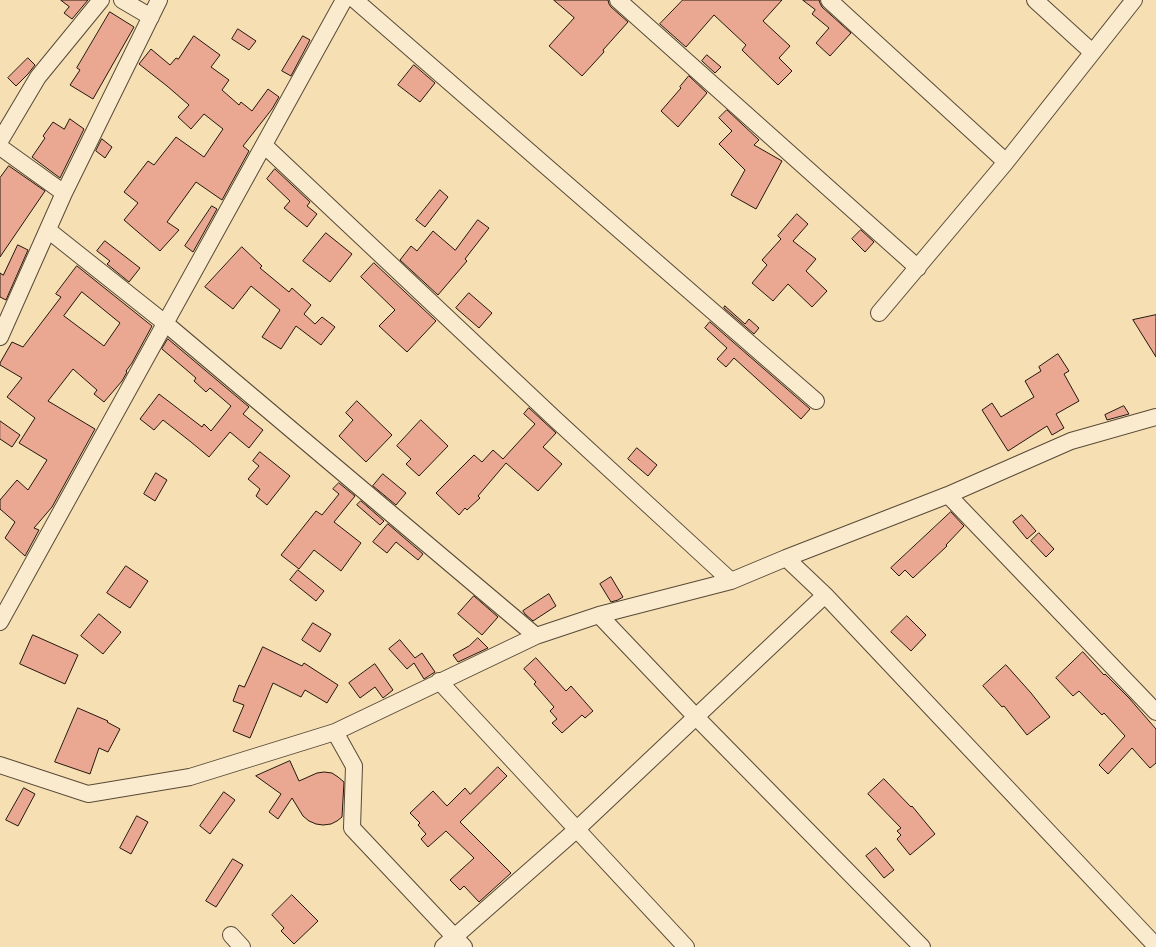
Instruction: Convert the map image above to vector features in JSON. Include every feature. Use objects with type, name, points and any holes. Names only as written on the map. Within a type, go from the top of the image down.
[{"type":"street","points":[[0,140],[38,77],[102,0]]},
{"type":"street","points":[[122,0],[151,17]]},
{"type":"street","points":[[0,337],[64,193],[160,0]]},
{"type":"street","points":[[0,622],[344,0]]},
{"type":"street","points":[[355,0],[816,401]]},
{"type":"street","points":[[618,0],[918,268]]},
{"type":"street","points":[[829,0],[1006,162]]},
{"type":"street","points":[[1035,0],[1092,52]]},
{"type":"street","points":[[879,313],[1006,162],[1134,0]]},
{"type":"street","points":[[264,145],[555,419],[731,581]]},
{"type":"street","points":[[0,147],[64,193]]},
{"type":"street","points":[[48,230],[165,323],[536,636]]},
{"type":"street","points":[[0,765],[88,794],[190,777],[335,732],[536,636],[599,615],[731,581],[948,495],[1071,441],[1156,417]]},
{"type":"street","points":[[948,495],[1156,712]]},
{"type":"street","points":[[786,558],[825,595],[1156,946]]},
{"type":"street","points":[[335,732],[354,766],[352,828],[454,944],[825,595]]},
{"type":"street","points":[[599,615],[696,717],[922,947]]},
{"type":"street","points":[[439,681],[686,947]]},
{"type":"street","points":[[231,934],[242,947]]},
{"type":"building","points":[[61,0],[88,0],[72,19],[64,13],[69,7]]},
{"type":"building","points":[[554,0],[608,0],[611,7],[628,22],[582,76],[549,46],[574,18]]},
{"type":"building","points":[[683,0],[782,0],[763,21],[790,46],[779,58],[792,71],[778,85],[742,50],[746,45],[714,15],[686,47],[660,24]]},
{"type":"building","points":[[803,0],[819,0],[822,7],[851,33],[830,56],[816,43],[829,28],[812,14],[815,10]]},
{"type":"building","points":[[110,12],[134,27],[93,99],[70,85],[80,70],[77,68]]},
{"type":"building","points":[[238,29],[256,41],[249,50],[232,39]]},
{"type":"building","points":[[194,36],[220,55],[211,67],[229,80],[222,90],[239,105],[241,102],[252,111],[268,89],[279,97],[243,146],[249,151],[222,200],[196,182],[167,222],[179,230],[160,251],[124,220],[138,203],[124,192],[148,161],[154,165],[176,137],[204,157],[223,129],[204,114],[191,129],[178,117],[189,105],[139,64],[151,49],[170,65],[176,58],[178,59]]},
{"type":"building","points":[[303,36],[310,40],[291,76],[282,71]]},
{"type":"building","points":[[707,55],[721,67],[715,73],[702,61]]},
{"type":"building","points":[[28,58],[35,65],[16,86],[8,78]]},
{"type":"building","points":[[414,65],[435,83],[420,102],[398,85]]},
{"type":"building","points":[[689,76],[707,93],[678,127],[661,111]]},
{"type":"building","points":[[727,110],[759,140],[754,145],[782,161],[756,209],[731,195],[745,170],[719,144],[732,131],[719,118]]},
{"type":"building","points":[[70,119],[84,129],[60,178],[32,157],[53,122],[64,129]]},
{"type":"building","points":[[102,139],[112,147],[105,158],[96,151]]},
{"type":"building","points":[[9,166],[45,191],[0,257],[0,178]]},
{"type":"building","points":[[275,169],[310,202],[307,206],[317,214],[307,227],[284,208],[290,201],[267,179]]},
{"type":"building","points":[[440,190],[448,197],[425,227],[416,220]]},
{"type":"building","points":[[212,206],[217,209],[193,252],[185,246]]},
{"type":"building","points":[[797,214],[808,224],[793,241],[816,259],[806,271],[827,291],[812,307],[788,284],[773,301],[752,283],[767,265],[762,260],[781,239],[778,236]]},
{"type":"building","points":[[478,220],[489,228],[465,259],[467,261],[438,295],[400,260],[411,246],[417,251],[433,231],[455,250]]},
{"type":"building","points":[[861,230],[874,242],[865,252],[852,239]]},
{"type":"building","points":[[326,233],[352,254],[330,282],[303,261]]},
{"type":"building","points":[[105,241],[140,268],[129,282],[107,264],[110,261],[97,251]]},
{"type":"building","points":[[18,245],[28,250],[6,300],[0,297],[0,273],[3,275]]},
{"type":"building","points":[[242,247],[262,266],[260,268],[289,292],[292,288],[311,305],[304,314],[315,324],[322,317],[335,327],[321,345],[296,326],[281,349],[262,337],[280,310],[251,286],[233,309],[205,287]]},
{"type":"building","points":[[374,263],[436,321],[407,352],[379,326],[395,310],[361,277]]},
{"type":"building","points":[[77,266],[152,326],[122,381],[104,402],[94,394],[97,390],[73,369],[48,401],[95,429],[52,507],[34,528],[39,530],[25,556],[5,538],[15,522],[0,509],[0,500],[17,480],[28,490],[47,460],[19,443],[35,418],[7,397],[22,378],[0,365],[0,363],[12,342],[23,347],[61,297],[56,294]],"holes":[[[82,292],[120,323],[104,346],[64,316]]]},
{"type":"building","points":[[469,293],[492,313],[479,328],[456,308]]},
{"type":"building","points":[[725,306],[745,324],[749,319],[759,328],[754,334],[724,308]]},
{"type":"building","points":[[1156,315],[1156,357],[1133,320]]},
{"type":"building","points":[[710,322],[810,409],[801,419],[734,358],[726,367],[717,359],[727,348],[705,328]]},
{"type":"building","points":[[168,339],[249,407],[243,414],[263,430],[249,448],[230,432],[209,457],[163,420],[154,430],[140,419],[159,394],[202,427],[204,424],[211,431],[231,406],[210,388],[206,392],[194,381],[196,378],[162,349]]},
{"type":"building","points":[[1058,354],[1069,371],[1064,374],[1079,401],[1056,414],[1064,428],[1052,435],[1047,426],[1008,451],[982,410],[992,403],[1001,417],[1034,397],[1025,381],[1041,371],[1039,367]]},
{"type":"building","points":[[357,401],[392,435],[366,462],[339,436],[353,420],[346,413]]},
{"type":"building","points":[[1124,406],[1129,414],[1107,420],[1105,415]]},
{"type":"building","points":[[529,408],[556,433],[543,447],[562,464],[538,491],[506,463],[478,496],[480,498],[467,510],[465,508],[459,515],[436,493],[474,455],[482,462],[493,450],[503,459],[535,424],[524,414]]},
{"type":"building","points":[[421,420],[448,446],[419,476],[406,464],[411,459],[397,446]]},
{"type":"building","points":[[0,421],[20,435],[12,447],[0,439]]},
{"type":"building","points":[[637,448],[657,465],[648,476],[628,459]]},
{"type":"building","points":[[260,452],[290,476],[267,505],[256,496],[260,489],[248,479],[259,466],[253,461]]},
{"type":"building","points":[[156,473],[167,480],[155,501],[144,494]]},
{"type":"building","points":[[383,474],[406,493],[396,505],[373,486]]},
{"type":"building","points":[[339,483],[355,496],[334,522],[361,543],[341,571],[314,550],[299,569],[281,555],[316,511],[322,515],[339,494],[333,489]]},
{"type":"building","points":[[361,501],[384,521],[380,525],[357,505]]},
{"type":"building","points":[[951,512],[964,526],[947,546],[913,578],[905,570],[899,576],[891,568]]},
{"type":"building","points":[[1022,515],[1036,531],[1027,539],[1013,522]]},
{"type":"building","points":[[388,524],[423,554],[418,560],[396,542],[387,553],[373,542]]},
{"type":"building","points":[[1039,533],[1054,549],[1046,557],[1031,541]]},
{"type":"building","points":[[126,566],[148,581],[130,608],[107,593]]},
{"type":"building","points":[[298,570],[324,591],[316,601],[290,580]]},
{"type":"building","points":[[611,577],[623,597],[611,602],[600,584]]},
{"type":"building","points":[[549,594],[556,606],[533,621],[523,611]]},
{"type":"building","points":[[474,596],[498,617],[482,635],[458,614]]},
{"type":"building","points":[[99,614],[121,632],[103,654],[81,636]]},
{"type":"building","points":[[907,616],[926,635],[911,651],[891,632]]},
{"type":"building","points":[[313,623],[331,634],[320,652],[302,640]]},
{"type":"building","points":[[33,635],[78,655],[65,684],[20,664]]},
{"type":"building","points":[[478,638],[488,648],[458,662],[453,655],[469,646]]},
{"type":"building","points":[[400,640],[415,658],[422,653],[435,672],[424,679],[414,663],[407,669],[389,649]]},
{"type":"building","points":[[263,647],[302,666],[304,663],[338,685],[327,703],[305,690],[301,697],[273,683],[250,738],[233,731],[244,705],[233,701],[239,685],[244,687]]},
{"type":"building","points":[[1083,652],[1129,698],[1156,729],[1156,763],[1150,768],[1132,748],[1108,774],[1099,765],[1125,736],[1104,713],[1102,715],[1079,691],[1073,696],[1056,678]]},
{"type":"building","points":[[536,658],[566,691],[571,686],[593,711],[585,718],[582,715],[562,733],[552,723],[557,719],[550,711],[554,707],[524,669]]},
{"type":"building","points":[[375,664],[393,690],[383,698],[375,687],[360,698],[349,683]]},
{"type":"building","points":[[1006,665],[1050,717],[1027,735],[1004,706],[1002,707],[983,686]]},
{"type":"building","points":[[78,708],[108,721],[120,729],[108,752],[99,748],[90,774],[55,762]]},
{"type":"building","points":[[290,761],[299,781],[324,772],[332,773],[344,782],[342,817],[331,824],[316,824],[303,816],[292,798],[278,819],[269,812],[281,794],[256,776]]},
{"type":"building","points":[[498,767],[507,776],[460,822],[511,873],[479,902],[464,886],[460,890],[450,880],[474,858],[446,831],[428,847],[421,839],[426,834],[418,825],[420,823],[410,813],[433,791],[447,806],[465,788],[470,794]]},
{"type":"building","points":[[884,779],[912,806],[935,834],[910,855],[897,839],[901,835],[897,831],[901,828],[868,794]]},
{"type":"building","points":[[24,788],[35,794],[18,826],[6,820]]},
{"type":"building","points":[[224,792],[235,800],[210,834],[200,826]]},
{"type":"building","points":[[137,816],[148,822],[131,854],[120,848]]},
{"type":"building","points":[[876,848],[894,870],[884,878],[866,856]]},
{"type":"building","points":[[233,859],[243,865],[216,907],[206,901]]},
{"type":"building","points":[[292,895],[318,921],[294,944],[281,931],[284,928],[272,915]]}]
